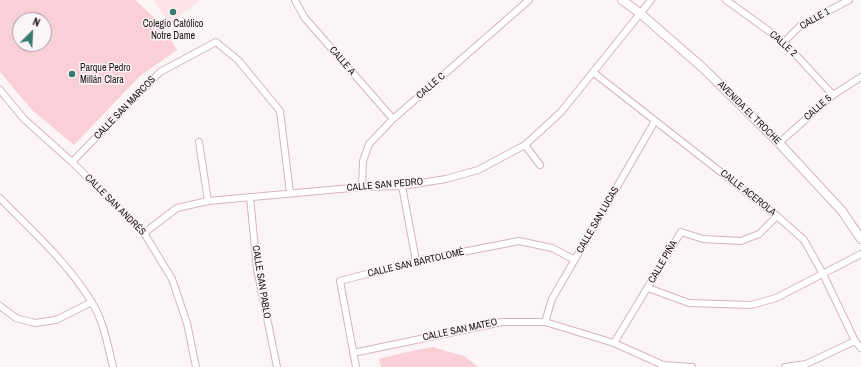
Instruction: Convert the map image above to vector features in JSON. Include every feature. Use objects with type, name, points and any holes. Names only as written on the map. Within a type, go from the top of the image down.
[{"type":"street","name":"CALLE A","points":[[296,0],[304,17],[393,119]]},
{"type":"street","name":"CALLE C","points":[[362,187],[363,161],[369,144],[393,119],[529,0]]},
{"type":"street","name":"AVENIDA EL TROCHE","points":[[622,0],[703,68],[779,143],[842,211],[861,239]]},
{"type":"street","points":[[640,14],[651,0]]},
{"type":"street","name":"CALLE 1","points":[[784,42],[800,26],[848,0]]},
{"type":"street","name":"CALLE 2","points":[[728,1],[784,42],[833,95]]},
{"type":"street","name":"CALLE SAN PEDRO","points":[[144,233],[177,208],[208,201],[362,187],[402,186],[446,179],[478,170],[525,145],[561,112],[594,73],[640,14]]},
{"type":"street","name":"CALLE SAN MARCOS","points":[[72,162],[160,72],[216,42],[238,60],[280,111],[290,193]]},
{"type":"street","name":"CALLE ACEROLA","points":[[594,73],[777,216],[804,240],[823,274],[855,341],[861,348]]},
{"type":"street","name":"CALLE 5","points":[[779,143],[833,95],[861,77]]},
{"type":"street","name":"CALLE SAN ANDRÉS","points":[[0,90],[24,119],[72,162],[144,233],[172,279],[187,323],[196,367]]},
{"type":"street","name":"CALLE SAN LUCAS","points":[[545,322],[552,299],[655,122]]},
{"type":"street","points":[[199,142],[208,201]]},
{"type":"street","points":[[525,145],[540,166]]},
{"type":"street","points":[[402,186],[416,261]]},
{"type":"street","name":"CALLE SAN PABLO","points":[[250,197],[257,270],[277,367]]},
{"type":"street","points":[[0,198],[62,261],[92,302],[106,336],[113,367]]},
{"type":"street","name":"CALLE PIÑA","points":[[614,343],[680,232],[703,239],[741,240],[759,234],[777,216]]},
{"type":"street","name":"CALLE SAN BARTOLOMÉ","points":[[356,367],[352,353],[340,281],[416,261],[519,241],[552,248],[575,260]]},
{"type":"street","points":[[648,288],[689,303],[751,306],[776,298],[861,254]]},
{"type":"street","points":[[0,306],[16,318],[35,322],[56,320],[92,302]]},
{"type":"street","name":"CALLE SAN MATEO","points":[[352,353],[502,322],[545,322],[614,343],[663,365],[692,367]]},
{"type":"street","points":[[785,367],[806,364],[855,341]]},
{"type":"shaded area","name":"Parque Pedro Millán Clara","points":[[0,0],[135,0],[160,23],[177,50],[140,76],[74,145],[32,110],[0,72]]},
{"type":"shaded area","name":"Colegio Católico Notre Dame","points":[[153,0],[200,0],[169,24]]},
{"type":"shaded area","points":[[432,347],[464,356],[478,367],[381,367],[379,359]]},
{"type":"place","name":"Colegio Católico Notre Dame","points":[[173,12]]},
{"type":"place","name":"Parque Pedro Millán Clara","points":[[72,74]]}]
